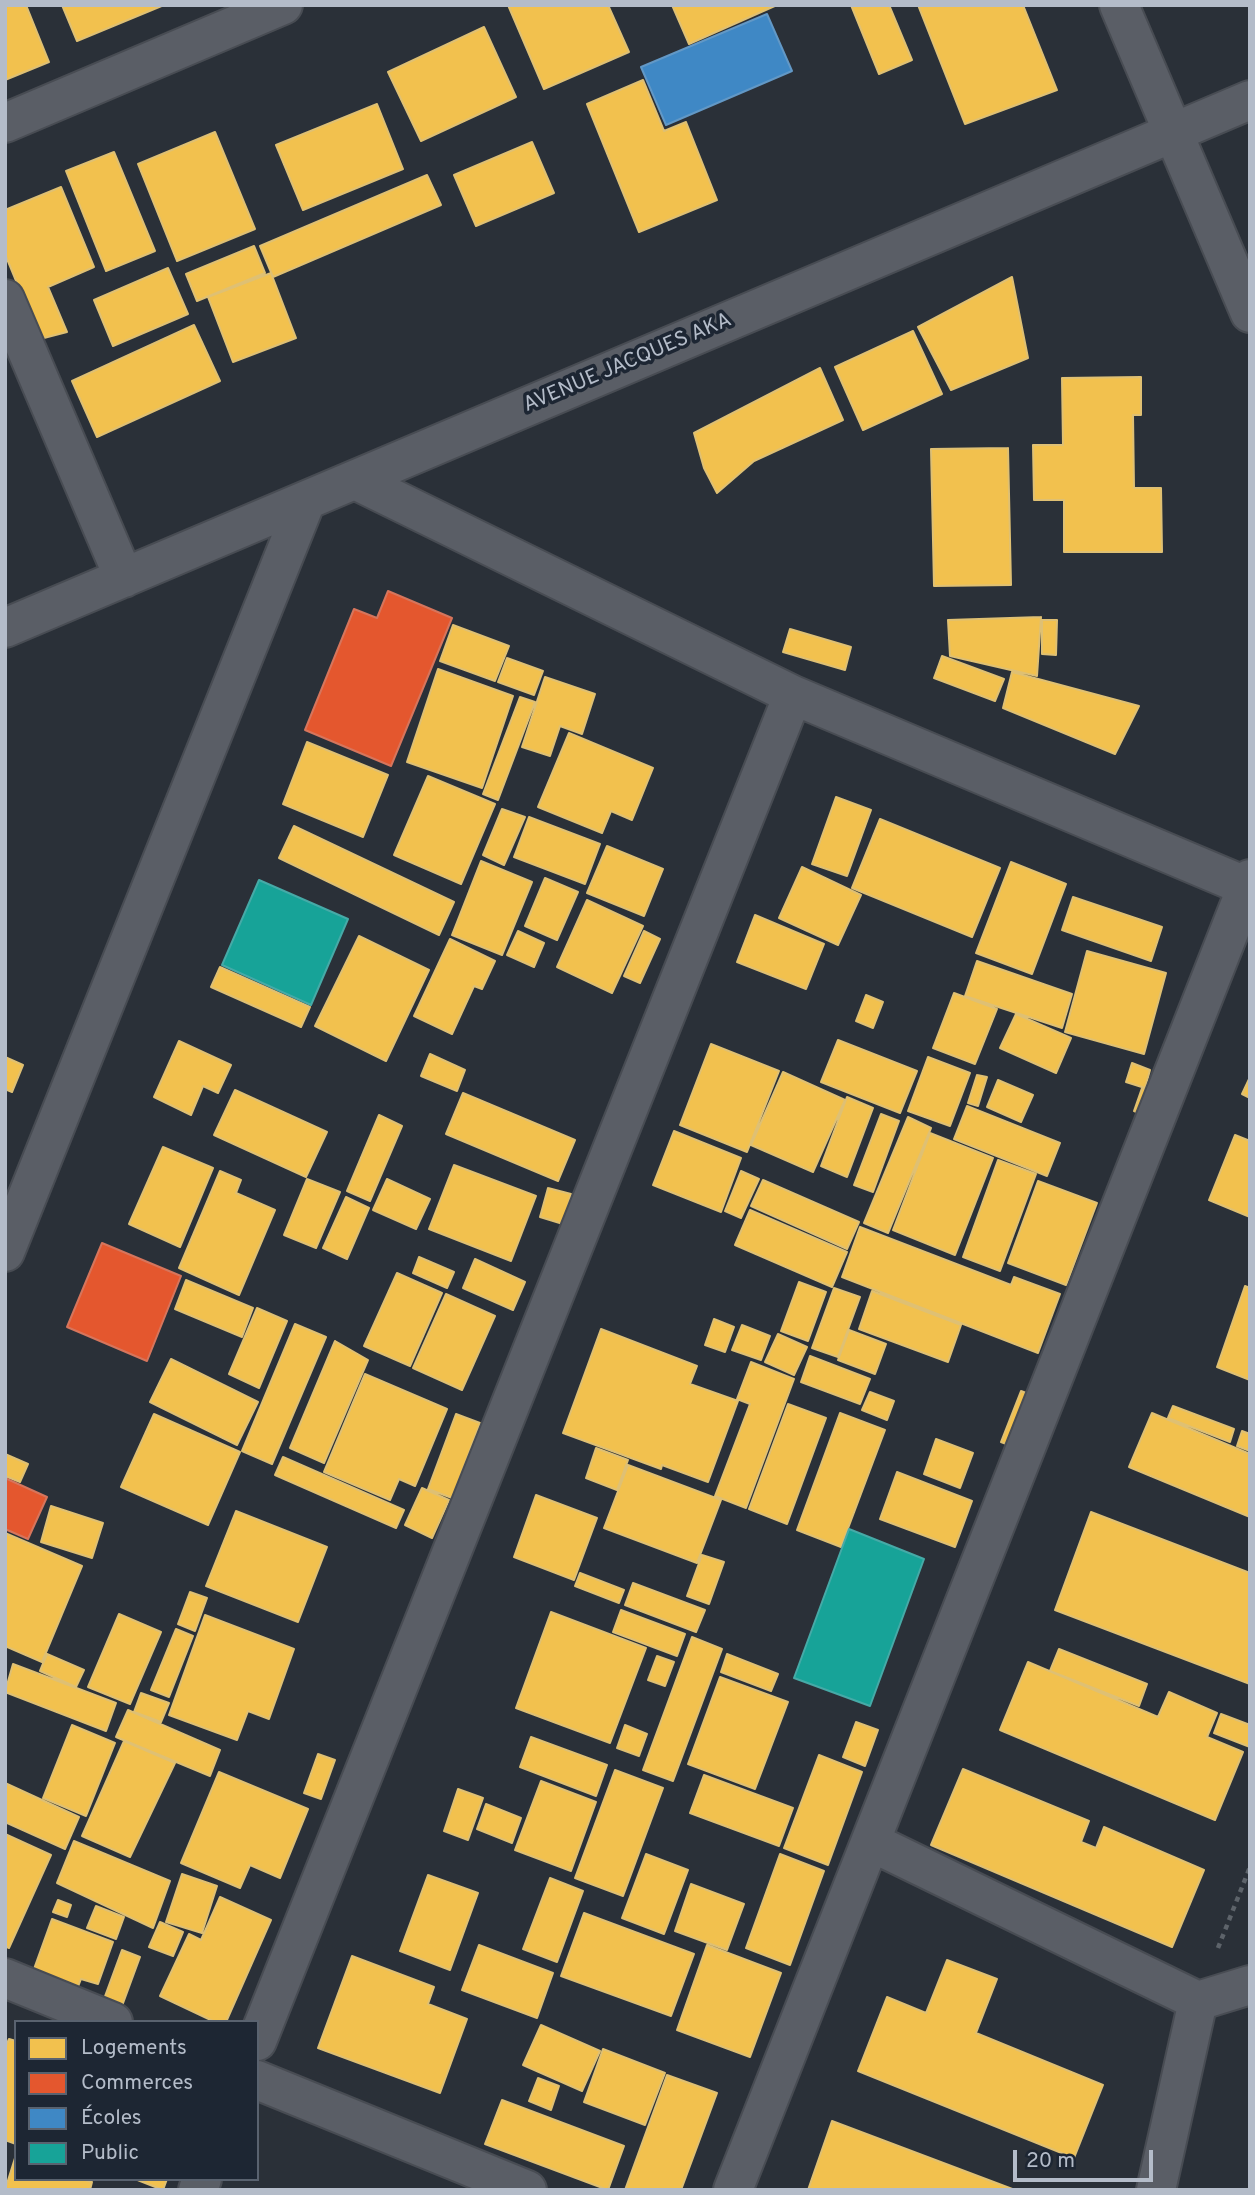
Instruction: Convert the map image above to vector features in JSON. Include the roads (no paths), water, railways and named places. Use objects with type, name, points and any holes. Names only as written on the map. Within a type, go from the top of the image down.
[{"type":"street","points":[[5,123],[283,5]]},
{"type":"street","points":[[1119,5],[1250,313]]},
{"type":"street","name":"AVENUE JACQUES AKA","points":[[5,628],[1250,100]]},
{"type":"street","points":[[5,299],[124,578]]},
{"type":"street","points":[[355,480],[793,695],[1248,885],[733,2190]]},
{"type":"street","points":[[5,1252],[306,501]]},
{"type":"street","points":[[259,2036],[793,695]]},
{"type":"street","points":[[871,1842],[1198,2001],[1250,1985]]},
{"type":"street","points":[[5,1978],[108,2020]]},
{"type":"street","points":[[1156,2190],[1198,2001]]},
{"type":"street","points":[[259,2081],[527,2190]]}]
